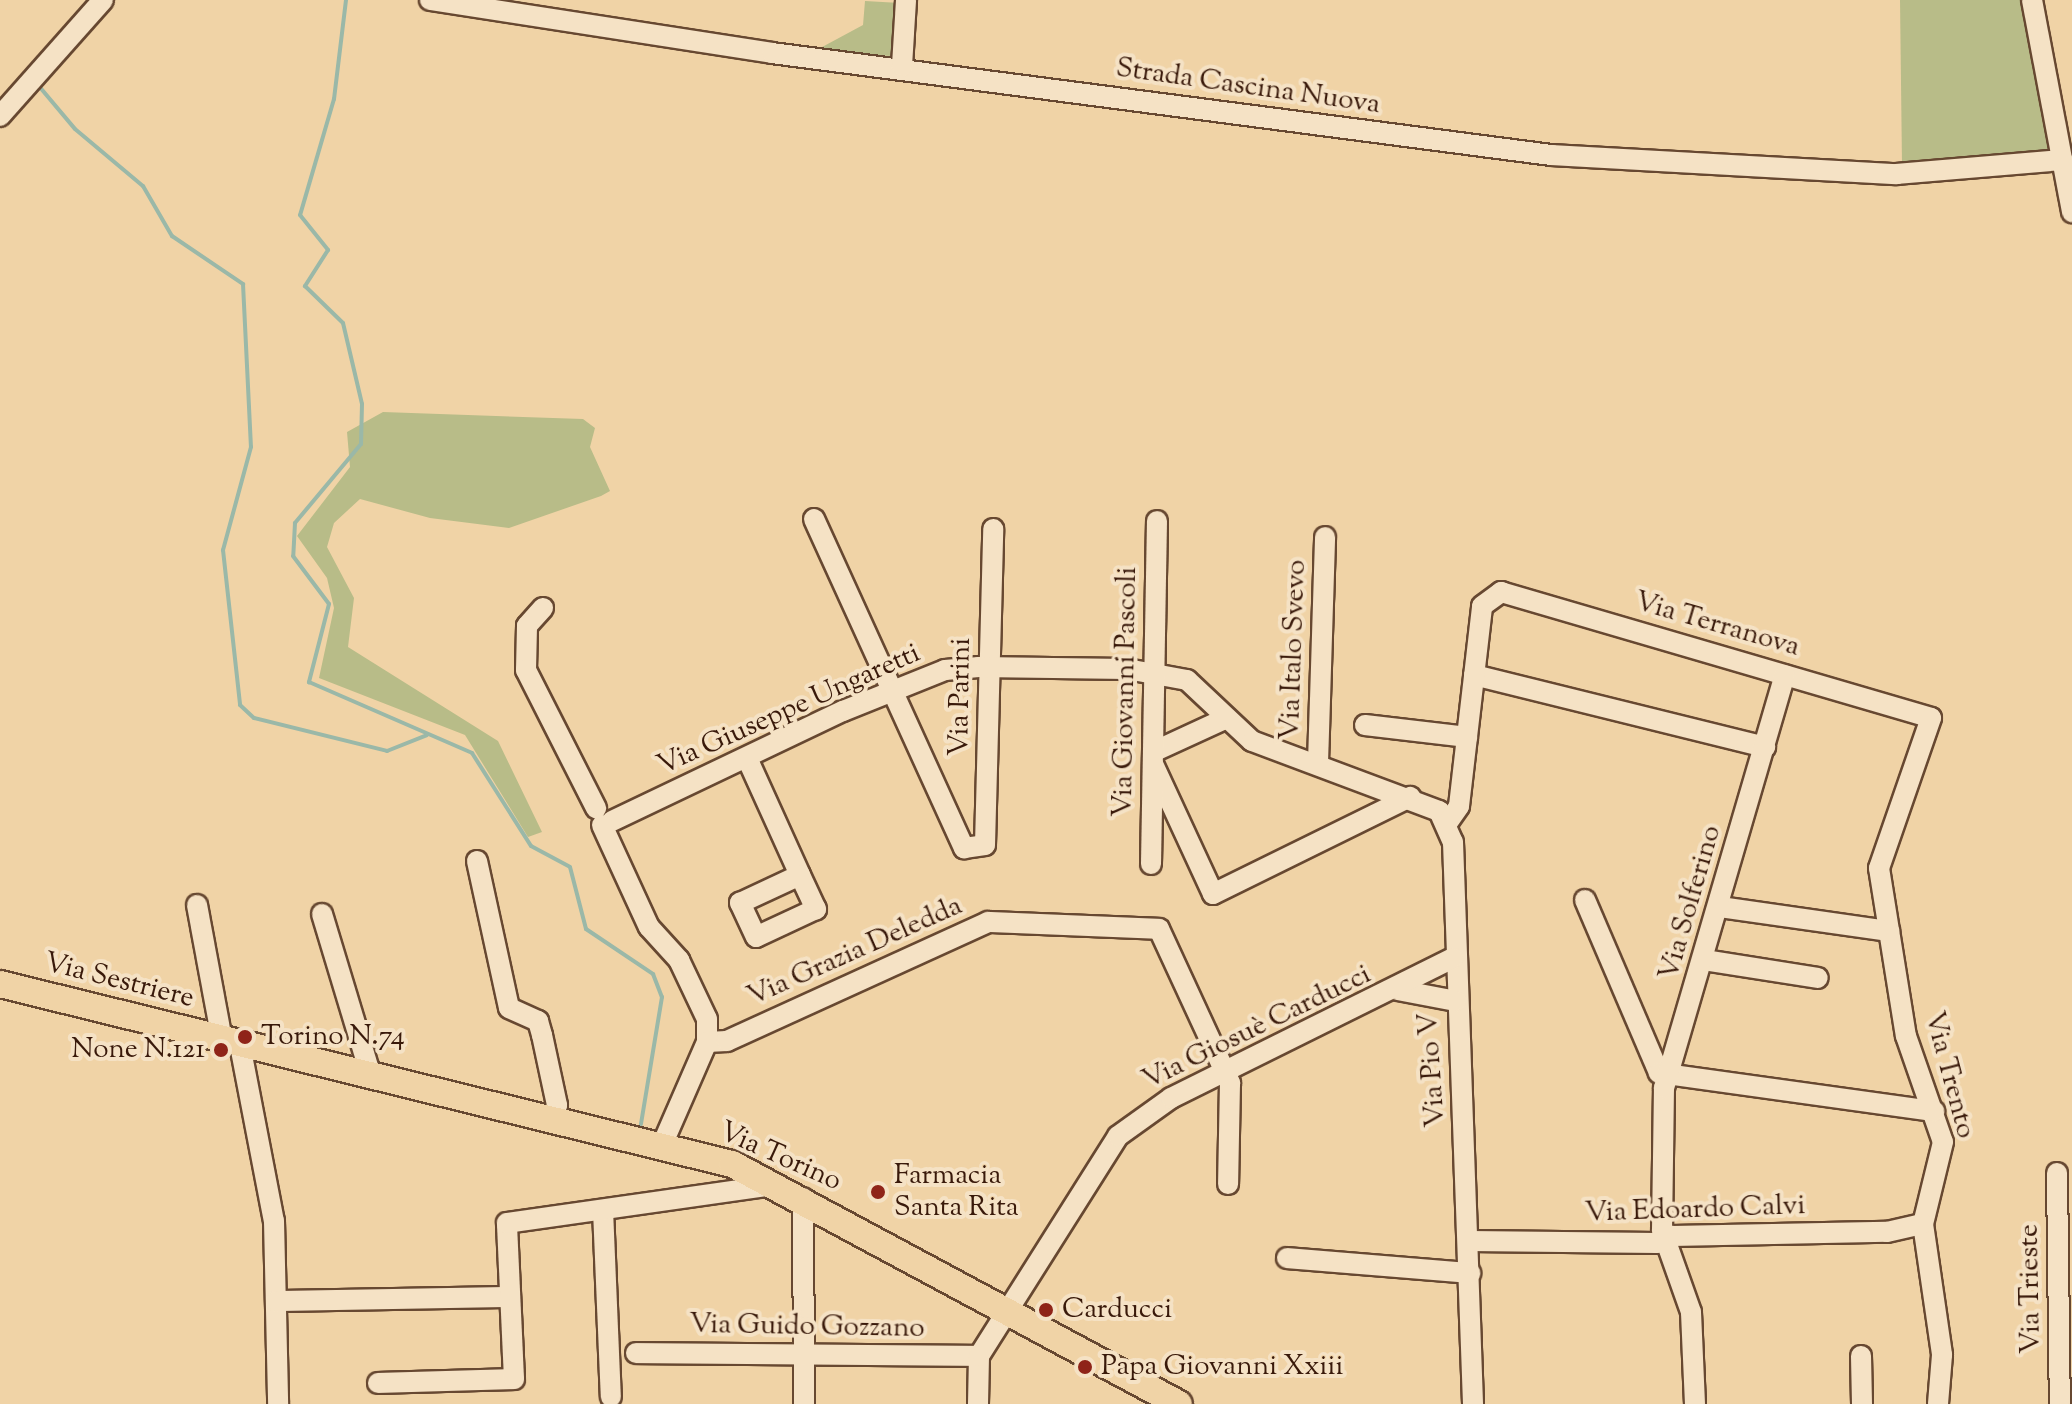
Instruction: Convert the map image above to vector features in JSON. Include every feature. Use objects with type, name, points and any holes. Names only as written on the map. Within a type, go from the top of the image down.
[{"type":"main road","name":"Via Sestriere","points":[[0,984],[231,1043]]},
{"type":"main road","name":"Via Torino","points":[[231,1043],[662,1145],[775,1185],[1008,1310],[1169,1402]]},
{"type":"street","points":[[0,116],[103,0]]},
{"type":"street","name":"Strada Cascina Nuova","points":[[430,0],[772,53],[902,66],[1551,155],[1896,174],[2062,160]]},
{"type":"street","points":[[902,66],[906,0]]},
{"type":"street","points":[[2032,0],[2072,212]]},
{"type":"street","points":[[814,519],[892,691]]},
{"type":"street","name":"Via Giovanni Pascoli","points":[[1151,864],[1157,521]]},
{"type":"street","name":"Via Parini","points":[[892,691],[964,848],[985,845],[993,529]]},
{"type":"street","name":"Via Italo Svevo","points":[[1318,763],[1325,537]]},
{"type":"street","name":"Via Terranova","points":[[1489,598],[1507,592],[1931,718]]},
{"type":"street","name":"Via Pio V","points":[[1473,1404],[1469,1241],[1448,822],[1459,806],[1474,675],[1489,598]]},
{"type":"street","points":[[543,608],[527,626],[526,670],[606,816],[649,927],[688,977],[707,1019],[707,1042],[662,1145]]},
{"type":"street","name":"Via Giuseppe Ungaretti","points":[[606,816],[639,810],[892,691],[945,670],[990,667],[1155,672],[1196,686],[1252,741],[1410,797],[1448,822]]},
{"type":"street","points":[[1474,675],[1765,747]]},
{"type":"street","name":"Via Solferino","points":[[1695,1404],[1691,1312],[1666,1239],[1660,1181],[1667,1074],[1720,907],[1785,675]]},
{"type":"street","points":[[1227,718],[1153,758],[1213,894],[1410,797]]},
{"type":"street","name":"Via Trento","points":[[1931,718],[1879,868],[1906,1036],[1934,1111],[1941,1163],[1923,1224],[1942,1355],[1938,1404]]},
{"type":"street","points":[[1365,725],[1467,737]]},
{"type":"street","points":[[747,758],[800,875]]},
{"type":"street","points":[[477,861],[509,1008],[538,1021],[547,1052],[553,1120]]},
{"type":"street","name":"Via Solferino","points":[[1585,900],[1659,1073],[1667,1074]]},
{"type":"street","points":[[197,905],[272,1205],[278,1404]]},
{"type":"street","points":[[1720,907],[1889,931]]},
{"type":"street","points":[[322,914],[371,1076]]},
{"type":"street","name":"Via Grazia Deledda","points":[[707,1042],[727,1041],[988,922],[1159,929],[1226,1070],[1228,1184]]},
{"type":"street","name":"Via Giosuè Carducci","points":[[979,1356],[1107,1148],[1148,1113],[1226,1070],[1394,991],[1453,958]]},
{"type":"street","points":[[1704,960],[1818,978]]},
{"type":"street","name":"Via Giosuè Carducci","points":[[1394,991],[1456,1001]]},
{"type":"street","points":[[1667,1074],[1934,1111]]},
{"type":"street","name":"Via Trieste","points":[[2057,1173],[2060,1404]]},
{"type":"street","points":[[378,1383],[514,1379],[507,1223],[775,1185]]},
{"type":"street","points":[[803,1198],[804,1404]]},
{"type":"street","points":[[603,1210],[611,1397]]},
{"type":"street","name":"Via Edoardo Calvi","points":[[1469,1241],[1887,1232],[1923,1224]]},
{"type":"street","points":[[1287,1258],[1470,1273]]},
{"type":"street","points":[[276,1301],[510,1297]]},
{"type":"street","name":"Via Guido Gozzano","points":[[636,1353],[979,1356]]},
{"type":"street","points":[[978,1404],[979,1356]]},
{"type":"street","points":[[1861,1356],[1862,1404]]},
{"type":"green space","points":[[1900,0],[2022,0],[2054,149],[1902,165]]},
{"type":"green space","points":[[865,1],[900,3],[892,56],[811,53],[863,25]]},
{"type":"green space","points":[[383,412],[583,419],[595,428],[590,447],[610,491],[601,496],[509,528],[430,518],[360,499],[334,523],[327,547],[354,598],[348,647],[498,741],[542,832],[528,837],[465,735],[319,678],[334,608],[327,578],[297,536],[350,467],[347,432]]},
{"type":"waterway","points":[[63,30],[89,0]]},
{"type":"waterway","points":[[346,0],[334,99],[300,215],[328,250],[305,286],[343,323],[362,404],[361,444],[295,523],[293,556],[329,604],[309,682],[472,753],[531,846],[570,867],[586,929],[653,974],[662,997],[641,1124]]},
{"type":"waterway","points":[[38,85],[75,129],[143,186],[172,236],[243,284],[251,447],[223,550],[240,705],[254,718],[387,751],[427,735]]},
{"type":"place","name":"Torino N.74","points":[[245,1037]]},
{"type":"place","name":"None N.121","points":[[221,1050]]},
{"type":"place","name":"Farmacia Santa Rita","points":[[878,1192]]},
{"type":"place","name":"Carducci","points":[[1046,1310]]},
{"type":"place","name":"Papa Giovanni Xxiii","points":[[1085,1367]]}]
